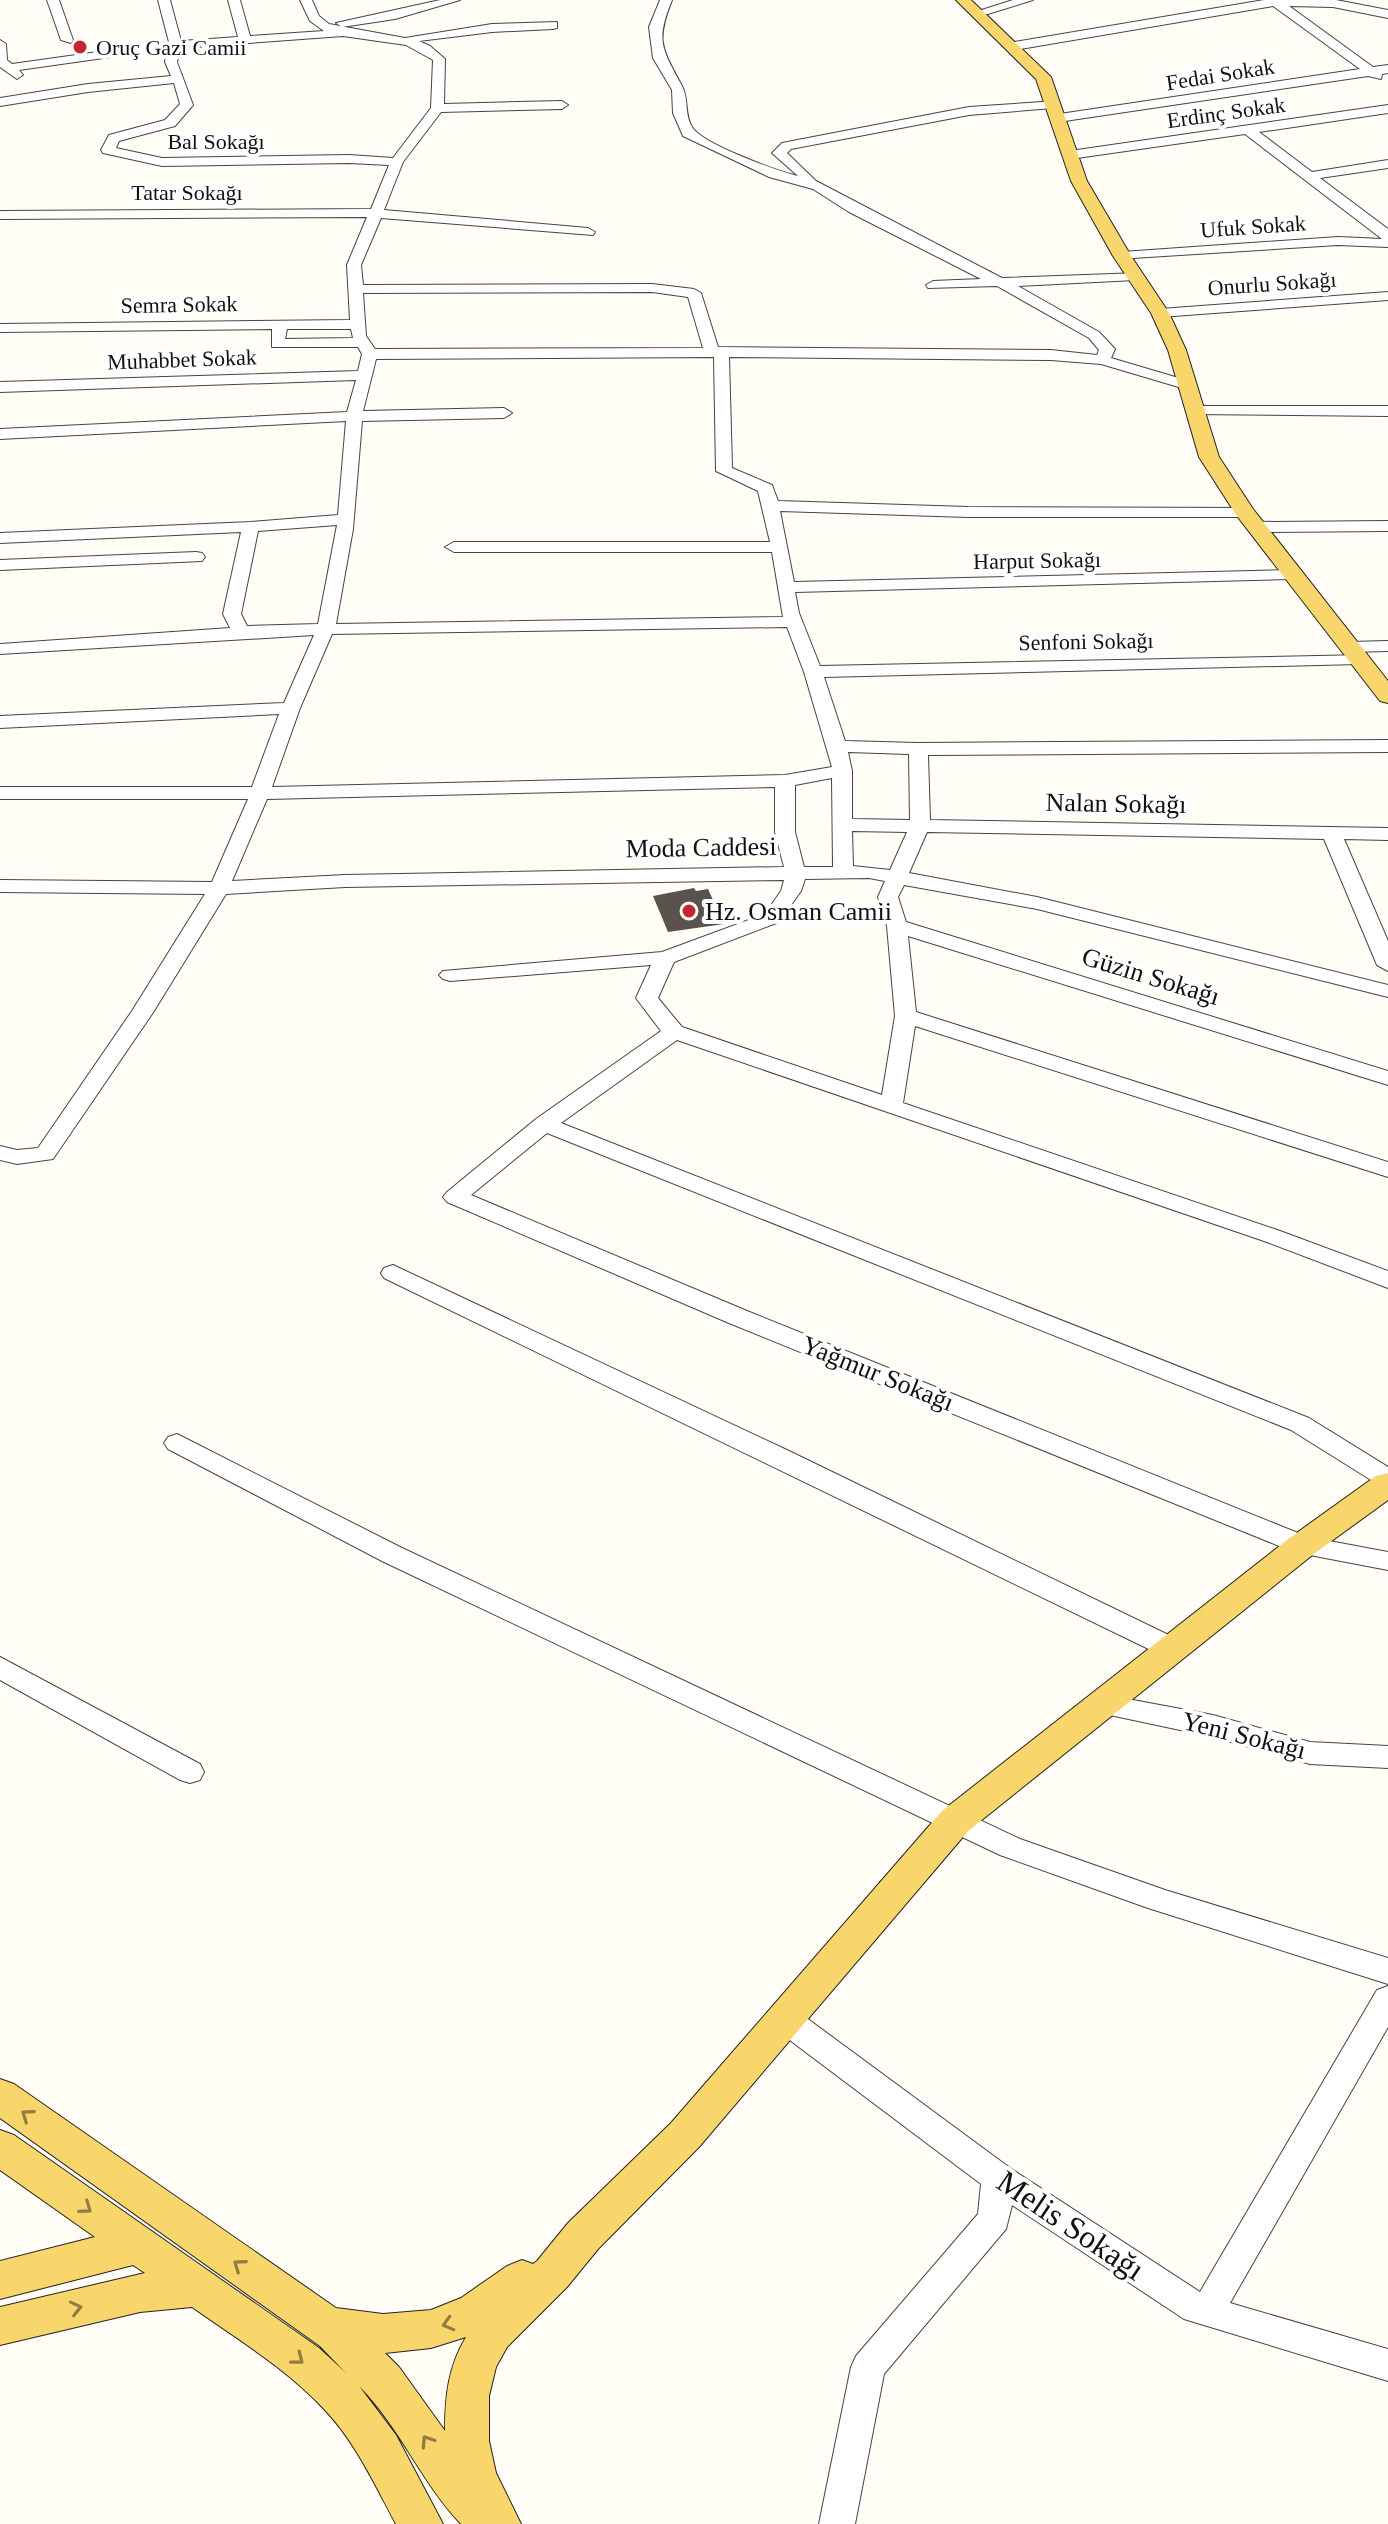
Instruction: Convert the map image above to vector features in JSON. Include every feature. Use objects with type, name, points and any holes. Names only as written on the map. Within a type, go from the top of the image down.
[{"type":"main road","points":[[970,7],[1043,77],[1079,181],[1122,256],[1160,313],[1177,350],[1209,457],[1290,574],[1388,696]]},
{"type":"main road","points":[[495,2524],[474,2477],[467,2441],[467,2396],[475,2362],[492,2333],[552,2274],[583,2236],[685,2135],[955,1821],[1303,1545],[1388,1482]]},
{"type":"main road","points":[[0,2096],[325,2326],[384,2381],[454,2485],[495,2524]]},
{"type":"main road","points":[[0,2147],[304,2362],[341,2396],[380,2450],[420,2524]]},
{"type":"main road","points":[[325,2326],[394,2335],[453,2325],[494,2303],[536,2267],[583,2236]]},
{"type":"main road","points":[[0,2280],[138,2245]]},
{"type":"main road","points":[[0,2326],[140,2293],[199,2287]]},
{"type":"street","points":[[53,0],[67,40]]},
{"type":"street","points":[[0,102],[88,88],[179,79],[170,65],[169,56],[176,44],[164,0]]},
{"type":"street","points":[[234,0],[245,39]]},
{"type":"street","points":[[306,0],[315,19],[344,33]]},
{"type":"street","points":[[384,0],[399,14]]},
{"type":"street","points":[[324,26],[399,14],[454,0]]},
{"type":"street","points":[[666,0],[655,27],[659,58],[678,90],[679,113],[688,133],[774,174],[818,186],[854,209],[1001,283],[1094,335],[1107,349],[1102,360]]},
{"type":"street","points":[[970,7],[1027,0]]},
{"type":"street","points":[[1273,1],[1388,85]]},
{"type":"street","points":[[1014,46],[1273,1],[1333,3],[1388,14]]},
{"type":"street","points":[[404,40],[492,28],[553,25]]},
{"type":"street","points":[[0,1153],[17,1157],[45,1154],[143,1011],[219,888],[260,793],[291,708],[326,628],[346,519],[354,416],[367,348],[358,324],[354,265],[397,162],[437,108],[439,59],[429,47],[404,40],[344,33],[176,44],[7,68]]},
{"type":"street","points":[[0,44],[1,61],[7,68],[22,79],[59,94]]},
{"type":"street","name":"Fedai Sokak","points":[[818,186],[779,153],[787,146],[969,111],[1056,111],[1388,69]]},
{"type":"street","name":"Bal Sokağı","points":[[179,79],[187,105],[170,123],[114,138],[108,150],[162,162],[349,159],[397,162]]},
{"type":"street","points":[[437,108],[562,105]]},
{"type":"street","name":"Erdinç Sokak","points":[[1070,155],[1388,109]]},
{"type":"street","points":[[1247,129],[1388,236]]},
{"type":"street","points":[[1309,176],[1388,164]]},
{"type":"street","name":"Tatar Sokağı","points":[[0,215],[374,213],[588,232]]},
{"type":"street","name":"Ufuk Sokak","points":[[1122,256],[1338,241],[1388,243]]},
{"type":"street","points":[[933,285],[1135,276]]},
{"type":"street","points":[[355,289],[652,288],[694,293],[717,352],[724,471],[766,488],[793,622],[837,746],[842,771],[843,873]]},
{"type":"street","name":"Onurlu Sokağı","points":[[1160,313],[1388,296]]},
{"type":"street","name":"Semra Sokak","points":[[0,328],[358,324]]},
{"type":"street","points":[[280,325],[277,344],[367,348],[1051,355],[1102,360],[1187,385]]},
{"type":"street","name":"Muhabbet Sokak","points":[[0,387],[364,375]]},
{"type":"street","points":[[1195,411],[1388,411]]},
{"type":"street","points":[[0,434],[354,416],[504,413]]},
{"type":"street","points":[[770,506],[1388,526]]},
{"type":"street","points":[[0,538],[251,527],[346,519]]},
{"type":"street","points":[[241,632],[232,614],[251,527]]},
{"type":"street","points":[[454,547],[780,547]]},
{"type":"street","points":[[0,565],[196,557]]},
{"type":"street","name":"Harput Sokağı","points":[[784,587],[1290,574]]},
{"type":"street","points":[[0,649],[326,628],[793,622]]},
{"type":"street","name":"Senfoni Sokağı","points":[[813,672],[1354,653],[1388,646]]},
{"type":"street","points":[[0,722],[291,708]]},
{"type":"street","points":[[837,746],[918,749],[1388,746]]},
{"type":"street","points":[[892,1104],[906,1016],[897,926],[888,897],[920,826],[918,749]]},
{"type":"street","points":[[0,793],[260,793],[785,781],[842,771]]},
{"type":"street","points":[[450,975],[665,958],[772,918],[791,891],[796,874],[785,832],[785,781]]},
{"type":"street","name":"Nalan Sokağı","points":[[844,825],[1388,834]]},
{"type":"street","points":[[1332,834],[1388,965]]},
{"type":"street","name":"Moda Caddesi","points":[[0,886],[219,888],[345,881],[869,872],[1037,903],[1388,991]]},
{"type":"street","name":"Güzin Sokağı","points":[[897,926],[1388,1078]]},
{"type":"street","points":[[665,958],[647,998],[658,1016],[674,1032],[892,1104],[1272,1236],[1388,1280]]},
{"type":"street","points":[[906,1016],[1388,1170]]},
{"type":"street","points":[[544,1124],[674,1032]]},
{"type":"street","points":[[544,1124],[1300,1424],[1388,1482]]},
{"type":"street","name":"Yağmur Sokağı","points":[[544,1124],[455,1197],[738,1317],[1303,1545],[1388,1561]]},
{"type":"street","points":[[393,1273],[1173,1649]]},
{"type":"street","points":[[177,1443],[391,1554],[1010,1847],[1159,1900],[1388,1971]]},
{"type":"street","points":[[0,1667],[190,1772]]},
{"type":"street","name":"Yeni Sokağı","points":[[1101,1704],[1213,1726],[1310,1753],[1388,1757]]},
{"type":"street","points":[[1207,2311],[1388,1999]]},
{"type":"street","name":"Melis Sokağı","points":[[786,2020],[998,2178],[1196,2308],[1388,2365]]},
{"type":"street","points":[[837,2524],[868,2367],[994,2219],[998,2178]]},
{"type":"building","name":"Hz. Osman Camii","points":[[694,888],[696,891],[708,889],[724,924],[668,932],[653,896]]},
{"type":"place","name":"Oruç Gazi Camii","points":[[80,47]]},
{"type":"place","name":"Hz. Osman Camii","points":[[689,911]]}]
